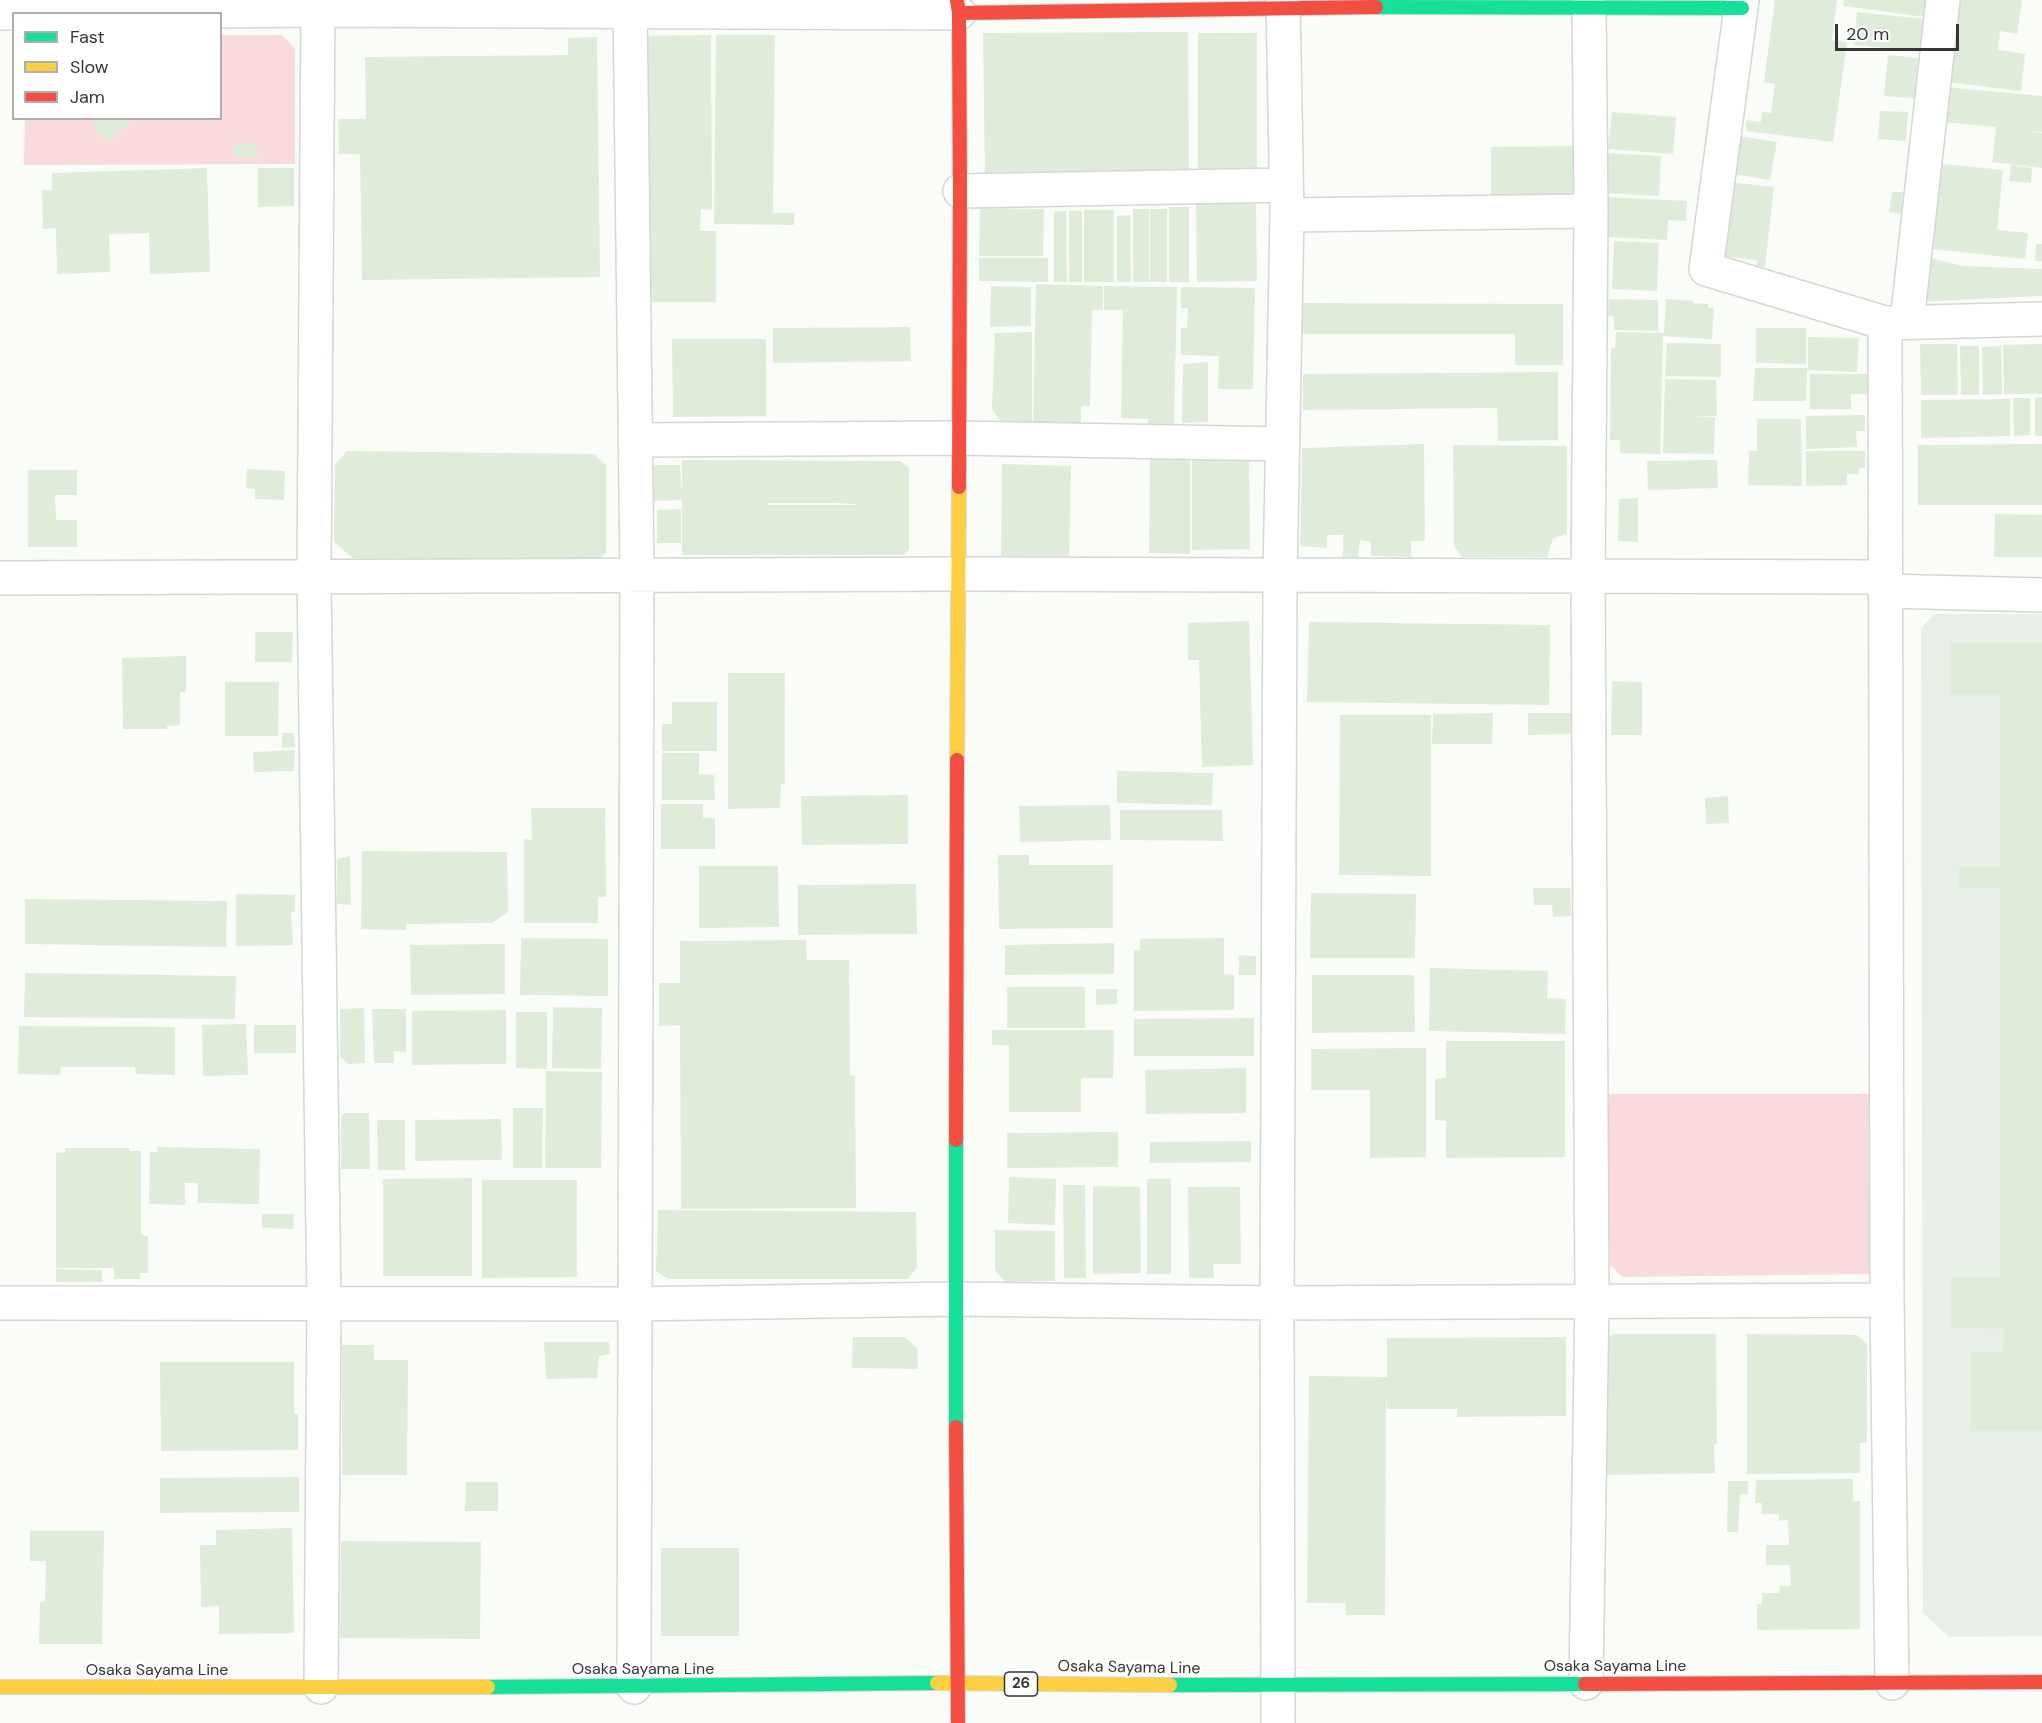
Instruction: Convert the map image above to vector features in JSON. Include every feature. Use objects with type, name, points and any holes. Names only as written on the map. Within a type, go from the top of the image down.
[{"type":"street","points":[[1892,1683],[1887,1300],[1886,584],[1896,322],[1943,0]]},
{"type":"street","points":[[40,12],[318,5],[1283,4],[1589,8],[1742,4],[1706,269],[1896,322],[2042,319]]},
{"type":"street","points":[[1278,1723],[1280,577],[1286,200],[1283,4]]},
{"type":"street","points":[[318,5],[314,576],[324,1304],[321,1687]]},
{"type":"street","points":[[630,6],[637,575],[634,1687]]},
{"type":"street","points":[[958,6],[960,190],[955,1299],[958,1723]]},
{"type":"street","points":[[1586,1683],[1592,1301],[1588,577],[1591,211],[1589,8]]},
{"type":"street","points":[[960,190],[1591,211]]},
{"type":"street","points":[[635,440],[959,438],[1283,444]]},
{"type":"street","points":[[0,578],[959,574],[1588,577],[1886,584],[2042,595]]},
{"type":"street","points":[[0,1303],[634,1304],[955,1299],[1277,1303],[1887,1300]]},
{"type":"street","name":"Osaka Sayama Line","points":[[0,1687],[634,1687],[958,1683],[1278,1686],[2042,1682]]},
{"type":"shaded area","points":[[222,35],[282,35],[295,49],[295,164],[24,165],[25,120],[222,120]]},
{"type":"shaded area","points":[[1934,614],[2042,614],[2042,1636],[1949,1637],[1923,1613],[1921,628]]},
{"type":"shaded area","points":[[1607,1094],[1870,1094],[1870,1274],[1623,1277],[1610,1265]]},
{"type":"building","points":[[1775,0],[1837,0],[1832,40],[1847,42],[1833,142],[1746,131],[1746,120],[1761,122],[1762,112],[1771,113],[1775,84],[1764,82]]},
{"type":"building","points":[[1844,0],[1927,0],[1925,17],[1843,6]]},
{"type":"building","points":[[1956,0],[2022,0],[2017,34],[2000,31],[1998,50],[2025,54],[2021,91],[1941,81]]},
{"type":"building","points":[[1857,12],[1924,19],[1920,52],[1854,45]]},
{"type":"building","points":[[1188,32],[1189,172],[985,180],[983,33]]},
{"type":"building","points":[[1198,33],[1257,33],[1257,171],[1198,171]]},
{"type":"building","points":[[711,35],[712,210],[701,209],[700,231],[716,231],[716,302],[636,302],[634,36]]},
{"type":"building","points":[[716,35],[775,35],[773,213],[794,213],[794,225],[714,224]]},
{"type":"building","points":[[597,37],[600,277],[362,280],[360,154],[339,154],[338,119],[366,119],[365,57],[568,55],[568,38]]},
{"type":"building","points":[[1888,55],[1918,58],[1915,98],[1884,96]]},
{"type":"building","points":[[1945,87],[2042,96],[2042,132],[2028,131],[2042,133],[2042,168],[1992,162],[1996,127],[1942,122]]},
{"type":"building","points":[[1880,111],[1908,112],[1906,141],[1878,139]]},
{"type":"building","points":[[1612,112],[1676,117],[1673,154],[1608,149]]},
{"type":"building","points":[[96,120],[128,120],[130,122],[108,143],[91,125]]},
{"type":"building","points":[[1740,136],[1777,142],[1770,180],[1734,174]]},
{"type":"building","points":[[233,144],[257,144],[257,157],[234,157]]},
{"type":"building","points":[[1573,146],[1574,196],[1491,198],[1491,147]]},
{"type":"building","points":[[1604,153],[1661,156],[1659,196],[1602,193]]},
{"type":"building","points":[[1933,163],[2003,170],[1997,230],[2028,233],[2025,259],[1924,248]]},
{"type":"building","points":[[2011,165],[2032,168],[2031,183],[2009,181]]},
{"type":"building","points":[[207,168],[210,272],[150,274],[149,233],[109,234],[110,272],[57,274],[56,228],[43,229],[42,190],[52,190],[52,173]]},
{"type":"building","points":[[258,168],[294,168],[294,206],[258,207]]},
{"type":"building","points":[[1728,182],[1774,187],[1765,267],[1756,266],[1757,260],[1720,256]]},
{"type":"building","points":[[1892,192],[1903,192],[1902,214],[1889,212]]},
{"type":"building","points":[[1608,197],[1687,201],[1686,221],[1668,220],[1667,240],[1606,237]]},
{"type":"building","points":[[1256,201],[1257,281],[1197,282],[1196,202]]},
{"type":"building","points":[[1169,207],[1189,207],[1189,282],[1169,282]]},
{"type":"building","points":[[980,208],[1044,209],[1043,256],[979,256]]},
{"type":"building","points":[[1133,209],[1149,209],[1149,282],[1133,282]]},
{"type":"building","points":[[1150,209],[1167,209],[1167,282],[1150,282]]},
{"type":"building","points":[[1084,210],[1114,210],[1114,282],[1084,282]]},
{"type":"building","points":[[1066,211],[1067,282],[1054,282],[1054,212]]},
{"type":"building","points":[[1069,211],[1082,211],[1082,282],[1069,282]]},
{"type":"building","points":[[1130,215],[1131,282],[1117,282],[1117,216]]},
{"type":"building","points":[[1614,241],[1659,243],[1657,291],[1612,289]]},
{"type":"building","points":[[2036,244],[2042,244],[2042,261],[2035,261]]},
{"type":"building","points":[[1922,256],[1962,266],[2042,269],[2042,296],[1918,302]]},
{"type":"building","points":[[979,258],[1048,258],[1048,282],[979,281]]},
{"type":"building","points":[[1036,284],[1103,286],[1103,310],[1092,310],[1090,406],[1081,406],[1081,423],[1033,422]]},
{"type":"building","points":[[991,286],[1031,287],[1031,326],[990,327]]},
{"type":"building","points":[[1104,286],[1177,287],[1174,429],[1148,429],[1148,419],[1121,418],[1123,310],[1104,310]]},
{"type":"building","points":[[1181,287],[1255,288],[1253,389],[1218,389],[1219,356],[1181,355],[1181,328],[1187,328],[1188,308],[1181,308]]},
{"type":"building","points":[[1609,299],[1658,300],[1658,331],[1614,330],[1614,316],[1608,316]]},
{"type":"building","points":[[1666,299],[1694,301],[1693,303],[1708,304],[1708,308],[1714,308],[1712,339],[1663,336],[1660,454],[1620,453],[1620,440],[1610,440],[1611,349],[1615,348],[1616,332],[1664,333]]},
{"type":"building","points":[[1302,303],[1563,304],[1563,365],[1515,365],[1515,334],[1302,334]]},
{"type":"building","points":[[910,327],[911,361],[773,363],[773,328]]},
{"type":"building","points":[[1756,328],[1806,328],[1806,364],[1756,363]]},
{"type":"building","points":[[1032,332],[1032,424],[1003,425],[992,409],[995,333]]},
{"type":"building","points":[[1808,337],[1859,338],[1857,372],[1807,370],[1806,401],[1753,401],[1755,368],[1808,368]]},
{"type":"building","points":[[672,339],[766,339],[766,416],[673,417]]},
{"type":"building","points":[[1667,343],[1721,344],[1721,377],[1665,376]]},
{"type":"building","points":[[1920,344],[1957,344],[1958,395],[1921,395]]},
{"type":"building","points":[[2042,344],[2042,394],[2004,394],[2003,345]]},
{"type":"building","points":[[1960,346],[1979,346],[1979,395],[1961,395]]},
{"type":"building","points":[[2001,346],[2002,394],[1983,395],[1982,347]]},
{"type":"building","points":[[1208,362],[1208,422],[1182,423],[1183,364]]},
{"type":"building","points":[[1558,372],[1558,440],[1498,441],[1497,408],[1303,410],[1303,374]]},
{"type":"building","points":[[1810,374],[1868,374],[1868,394],[1851,394],[1851,409],[1810,409]]},
{"type":"building","points":[[1665,379],[1716,380],[1717,416],[1687,416],[1715,417],[1714,454],[1663,453]]},
{"type":"building","points":[[2042,397],[2042,436],[2035,436],[2035,398]]},
{"type":"building","points":[[2013,398],[2030,398],[2030,435],[2014,436]]},
{"type":"building","points":[[2010,399],[2010,436],[1921,438],[1921,400]]},
{"type":"building","points":[[1865,415],[1865,431],[1856,431],[1857,447],[1806,449],[1806,416]]},
{"type":"building","points":[[1757,419],[1801,419],[1802,486],[1748,485],[1749,451],[1757,451]]},
{"type":"building","points":[[1424,444],[1425,541],[1411,541],[1411,557],[1371,556],[1371,542],[1360,540],[1358,557],[1343,557],[1343,535],[1327,535],[1327,548],[1300,546],[1302,448]]},
{"type":"building","points":[[2042,444],[2042,505],[1918,505],[1918,445]]},
{"type":"building","points":[[1453,445],[1567,446],[1567,534],[1553,538],[1547,557],[1462,557],[1454,546]]},
{"type":"building","points":[[347,451],[594,454],[606,465],[606,553],[598,560],[353,558],[334,542],[335,465]]},
{"type":"building","points":[[1806,451],[1865,451],[1865,468],[1859,468],[1859,474],[1847,474],[1847,485],[1806,486]]},
{"type":"building","points":[[1150,458],[1190,458],[1190,554],[1149,553]]},
{"type":"building","points":[[682,460],[900,461],[909,468],[909,550],[903,555],[682,555],[682,500],[654,501],[654,465],[680,465],[682,495]],"holes":[[[768,503],[856,505],[768,505]]]},
{"type":"building","points":[[1192,460],[1249,460],[1250,549],[1192,550]]},
{"type":"building","points":[[1717,460],[1718,488],[1648,490],[1647,461]]},
{"type":"building","points":[[1002,464],[1071,466],[1069,558],[1001,556]]},
{"type":"building","points":[[247,469],[285,471],[284,500],[255,499],[255,489],[246,488]]},
{"type":"building","points":[[28,470],[77,470],[77,495],[55,495],[56,520],[77,520],[77,547],[28,547]]},
{"type":"building","points":[[1638,498],[1638,542],[1618,541],[1619,499]]},
{"type":"building","points":[[681,509],[681,543],[657,543],[657,510]]},
{"type":"building","points":[[1995,514],[2042,515],[2042,557],[1994,557]]},
{"type":"building","points":[[1249,621],[1253,765],[1202,767],[1199,660],[1188,660],[1188,623]]},
{"type":"building","points":[[1309,622],[1550,625],[1549,705],[1307,702]]},
{"type":"building","points":[[255,632],[293,632],[292,662],[255,662]]},
{"type":"building","points":[[1950,643],[2042,643],[2042,1431],[1971,1431],[1971,1352],[2003,1352],[2004,1329],[1951,1328],[1951,1277],[2000,1277],[2000,888],[1959,888],[1959,867],[2000,867],[2000,695],[1950,695]]},
{"type":"building","points":[[186,656],[186,692],[180,692],[180,725],[167,726],[167,729],[123,729],[122,658]]},
{"type":"building","points":[[728,673],[785,673],[785,785],[781,784],[780,808],[728,809]]},
{"type":"building","points":[[1612,681],[1642,682],[1642,735],[1611,735]]},
{"type":"building","points":[[225,682],[279,682],[278,736],[225,736]]},
{"type":"building","points":[[672,702],[717,702],[717,751],[662,751],[662,724],[672,724]]},
{"type":"building","points":[[1493,713],[1492,744],[1432,744],[1433,714]]},
{"type":"building","points":[[1528,713],[1574,713],[1574,734],[1528,735]]},
{"type":"building","points":[[1340,715],[1431,715],[1431,876],[1339,875]]},
{"type":"building","points":[[282,733],[294,733],[295,747],[282,748]]},
{"type":"building","points":[[295,750],[294,771],[254,772],[253,752]]},
{"type":"building","points":[[662,753],[699,753],[699,774],[714,775],[715,800],[662,800]]},
{"type":"building","points":[[1117,771],[1213,773],[1212,805],[1117,803]]},
{"type":"building","points":[[908,795],[908,844],[802,845],[801,796]]},
{"type":"building","points":[[1728,796],[1729,823],[1706,824],[1705,798]]},
{"type":"building","points":[[661,804],[703,804],[703,818],[715,818],[715,849],[661,849]]},
{"type":"building","points":[[1110,805],[1111,840],[1020,842],[1019,806]]},
{"type":"building","points":[[531,808],[605,808],[606,897],[598,897],[598,923],[524,923],[524,839],[532,840]]},
{"type":"building","points":[[1120,810],[1222,810],[1223,841],[1120,840]]},
{"type":"building","points":[[362,851],[507,852],[508,912],[492,923],[406,924],[406,930],[361,929]]},
{"type":"building","points":[[998,855],[1029,855],[1029,865],[1113,865],[1113,928],[999,929]]},
{"type":"building","points":[[350,856],[351,905],[337,904],[337,859]]},
{"type":"building","points":[[699,866],[778,866],[779,927],[699,928]]},
{"type":"building","points":[[916,884],[917,934],[798,935],[798,885]]},
{"type":"building","points":[[1533,888],[1570,888],[1571,916],[1553,917],[1552,905],[1534,905]]},
{"type":"building","points":[[1311,893],[1416,894],[1415,958],[1310,958]]},
{"type":"building","points":[[236,894],[295,895],[295,911],[291,912],[293,945],[236,946]]},
{"type":"building","points":[[25,899],[227,901],[226,947],[25,944]]},
{"type":"building","points":[[521,938],[608,939],[608,996],[520,995]]},
{"type":"building","points":[[1224,938],[1224,974],[1234,975],[1234,1010],[1134,1011],[1134,950],[1140,950],[1140,939]]},
{"type":"building","points":[[806,940],[807,960],[849,960],[850,1076],[855,1075],[856,1208],[681,1209],[680,1025],[659,1026],[659,983],[680,983],[680,941]]},
{"type":"building","points":[[1114,943],[1114,974],[1005,975],[1005,945]]},
{"type":"building","points":[[505,944],[505,994],[411,995],[410,945]]},
{"type":"building","points":[[1239,955],[1256,956],[1256,975],[1239,975]]},
{"type":"building","points":[[1430,968],[1548,971],[1547,998],[1566,999],[1565,1034],[1429,1031]]},
{"type":"building","points":[[25,973],[236,976],[235,1019],[24,1017]]},
{"type":"building","points":[[1312,975],[1414,975],[1415,1032],[1312,1033]]},
{"type":"building","points":[[1007,987],[1085,987],[1085,1028],[1007,1028]]},
{"type":"building","points":[[1096,989],[1117,989],[1117,1004],[1096,1005]]},
{"type":"building","points":[[553,1007],[602,1008],[601,1069],[552,1068]]},
{"type":"building","points":[[364,1008],[365,1063],[349,1064],[340,1057],[340,1009]]},
{"type":"building","points":[[372,1009],[406,1009],[406,1052],[394,1051],[394,1063],[374,1063]]},
{"type":"building","points":[[506,1010],[506,1064],[412,1065],[412,1011]]},
{"type":"building","points":[[516,1012],[547,1012],[547,1069],[516,1068]]},
{"type":"building","points":[[1254,1018],[1254,1056],[1134,1056],[1134,1019]]},
{"type":"building","points":[[246,1024],[248,1075],[203,1076],[202,1025]]},
{"type":"building","points":[[254,1025],[296,1025],[296,1053],[254,1053]]},
{"type":"building","points":[[19,1026],[175,1027],[175,1075],[136,1074],[135,1067],[61,1067],[60,1075],[18,1074]]},
{"type":"building","points":[[992,1030],[1114,1030],[1113,1078],[1081,1078],[1081,1112],[1009,1112],[1009,1045],[992,1045]]},
{"type":"building","points":[[1446,1041],[1565,1041],[1565,1157],[1446,1158],[1446,1121],[1435,1120],[1435,1079],[1446,1078]]},
{"type":"building","points":[[1426,1048],[1426,1157],[1370,1158],[1370,1090],[1311,1090],[1311,1049]]},
{"type":"building","points":[[1246,1068],[1246,1113],[1146,1114],[1145,1070]]},
{"type":"building","points":[[546,1071],[602,1072],[601,1168],[545,1168]]},
{"type":"building","points":[[513,1108],[543,1108],[542,1168],[513,1168]]},
{"type":"building","points":[[344,1113],[369,1113],[370,1169],[341,1169],[341,1117]]},
{"type":"building","points":[[501,1119],[502,1160],[415,1161],[415,1120]]},
{"type":"building","points":[[377,1120],[405,1120],[405,1170],[378,1170]]},
{"type":"building","points":[[1118,1132],[1118,1167],[1007,1168],[1007,1133]]},
{"type":"building","points":[[1251,1141],[1251,1162],[1150,1163],[1150,1142]]},
{"type":"building","points":[[157,1147],[260,1149],[259,1204],[198,1203],[198,1183],[185,1183],[185,1205],[149,1204],[150,1152],[157,1152]]},
{"type":"building","points":[[65,1148],[129,1148],[129,1151],[141,1151],[141,1235],[148,1236],[148,1273],[140,1273],[140,1279],[114,1279],[114,1268],[56,1268],[56,1153],[65,1152]]},
{"type":"building","points":[[1009,1177],[1056,1179],[1055,1225],[1008,1223]]},
{"type":"building","points":[[472,1178],[472,1276],[383,1276],[383,1179]]},
{"type":"building","points":[[1147,1179],[1171,1179],[1171,1274],[1147,1274]]},
{"type":"building","points":[[482,1180],[577,1180],[577,1277],[482,1278]]},
{"type":"building","points":[[1063,1185],[1085,1185],[1086,1278],[1064,1278]]},
{"type":"building","points":[[1093,1186],[1140,1187],[1141,1273],[1093,1274]]},
{"type":"building","points":[[1188,1187],[1240,1187],[1241,1264],[1213,1264],[1214,1278],[1189,1278]]},
{"type":"building","points":[[658,1210],[916,1212],[917,1267],[908,1279],[668,1279],[656,1271]]},
{"type":"building","points":[[262,1214],[294,1214],[293,1229],[262,1228]]},
{"type":"building","points":[[995,1230],[1055,1231],[1055,1281],[1005,1282],[995,1270]]},
{"type":"building","points":[[56,1269],[102,1270],[102,1282],[56,1282]]},
{"type":"building","points":[[1613,1334],[1716,1334],[1715,1473],[1603,1475],[1601,1344]]},
{"type":"building","points":[[1747,1334],[1857,1335],[1867,1344],[1867,1443],[1860,1443],[1860,1473],[1747,1474]]},
{"type":"building","points":[[853,1337],[904,1337],[917,1348],[918,1369],[852,1368]]},
{"type":"building","points":[[1566,1337],[1566,1416],[1457,1417],[1457,1409],[1387,1409],[1386,1393],[1385,1615],[1346,1615],[1345,1603],[1307,1603],[1309,1376],[1387,1377],[1387,1338]]},
{"type":"building","points":[[544,1342],[609,1342],[610,1354],[599,1356],[597,1378],[546,1379]]},
{"type":"building","points":[[342,1345],[374,1345],[374,1360],[408,1360],[407,1475],[342,1475]]},
{"type":"building","points":[[160,1362],[294,1362],[294,1414],[298,1414],[298,1450],[161,1451]]},
{"type":"building","points":[[299,1477],[299,1512],[160,1513],[160,1478]]},
{"type":"building","points":[[1853,1479],[1853,1501],[1860,1501],[1860,1629],[1757,1630],[1757,1604],[1762,1604],[1762,1593],[1779,1593],[1780,1586],[1791,1586],[1790,1565],[1766,1565],[1766,1545],[1789,1545],[1788,1520],[1779,1521],[1779,1514],[1761,1514],[1762,1503],[1755,1503],[1756,1480]]},
{"type":"building","points":[[1728,1481],[1748,1481],[1748,1494],[1740,1494],[1738,1532],[1727,1532]]},
{"type":"building","points":[[466,1482],[498,1482],[498,1511],[465,1511]]},
{"type":"building","points":[[292,1528],[294,1633],[219,1634],[219,1606],[201,1607],[200,1545],[216,1545],[216,1530]]},
{"type":"building","points":[[30,1531],[104,1531],[102,1644],[39,1644],[40,1602],[45,1601],[46,1561],[30,1561]]},
{"type":"building","points":[[341,1541],[481,1542],[480,1639],[340,1638]]},
{"type":"building","points":[[661,1548],[739,1548],[739,1636],[661,1636]]},
{"type":"traffic: fast","points":[[1376,7],[1742,8]]},
{"type":"traffic: fast","points":[[956,1140],[956,1427]]},
{"type":"traffic: fast","points":[[488,1687],[937,1683]]},
{"type":"traffic: fast","points":[[1170,1685],[1585,1684]]},
{"type":"traffic: slow","points":[[957,760],[959,487]]},
{"type":"traffic: slow","points":[[937,1683],[1170,1685]]},
{"type":"traffic: slow","points":[[0,1687],[488,1687]]},
{"type":"traffic: jam","points":[[957,0],[960,191],[959,487]]},
{"type":"traffic: jam","points":[[959,13],[1376,7]]},
{"type":"traffic: jam","points":[[956,1140],[957,760]]},
{"type":"traffic: jam","points":[[956,1427],[958,1723]]},
{"type":"traffic: jam","points":[[1585,1684],[2042,1682]]}]
